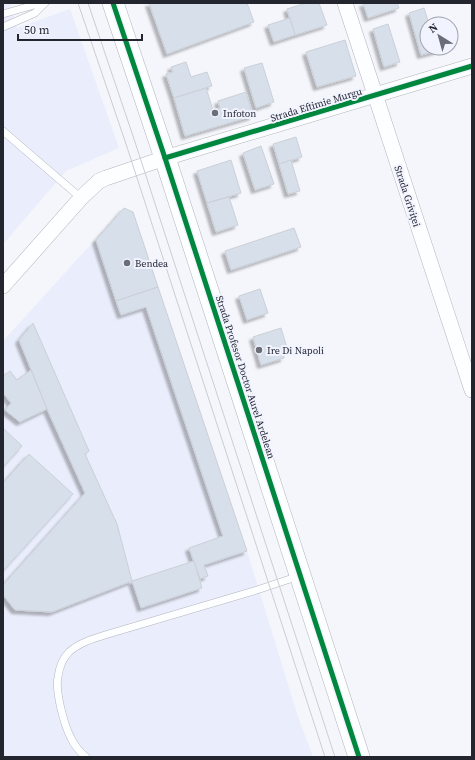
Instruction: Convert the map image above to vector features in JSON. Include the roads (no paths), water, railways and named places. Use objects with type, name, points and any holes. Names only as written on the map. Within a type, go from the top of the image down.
[{"type":"main road","name":"Strada Profesor Doctor Aurel Ardelean","points":[[113,3],[165,158],[359,757]]},
{"type":"street","name":"Strada Griviței","points":[[346,3],[375,96],[472,390]]},
{"type":"street","name":"Strada Eftimie Murgu","points":[[3,286],[81,198],[99,181],[165,158],[472,66]]},
{"type":"lane","points":[[3,14],[41,3]]},
{"type":"lane","points":[[3,27],[35,13],[45,3]]},
{"type":"lane","points":[[3,131],[81,198]]},
{"type":"lane","points":[[86,757],[72,739],[66,727],[59,695],[57,679],[61,664],[68,653],[82,643],[105,635],[301,576]]},
{"type":"tram line","points":[[78,3],[126,144],[325,757]]},
{"type":"tram line","points":[[88,3],[135,142],[335,757]]},
{"type":"place","name":"Infoton","points":[[215,113]]},
{"type":"place","name":"Bendea","points":[[127,263]]},
{"type":"place","name":"Ire Di Napoli","points":[[259,350]]}]
